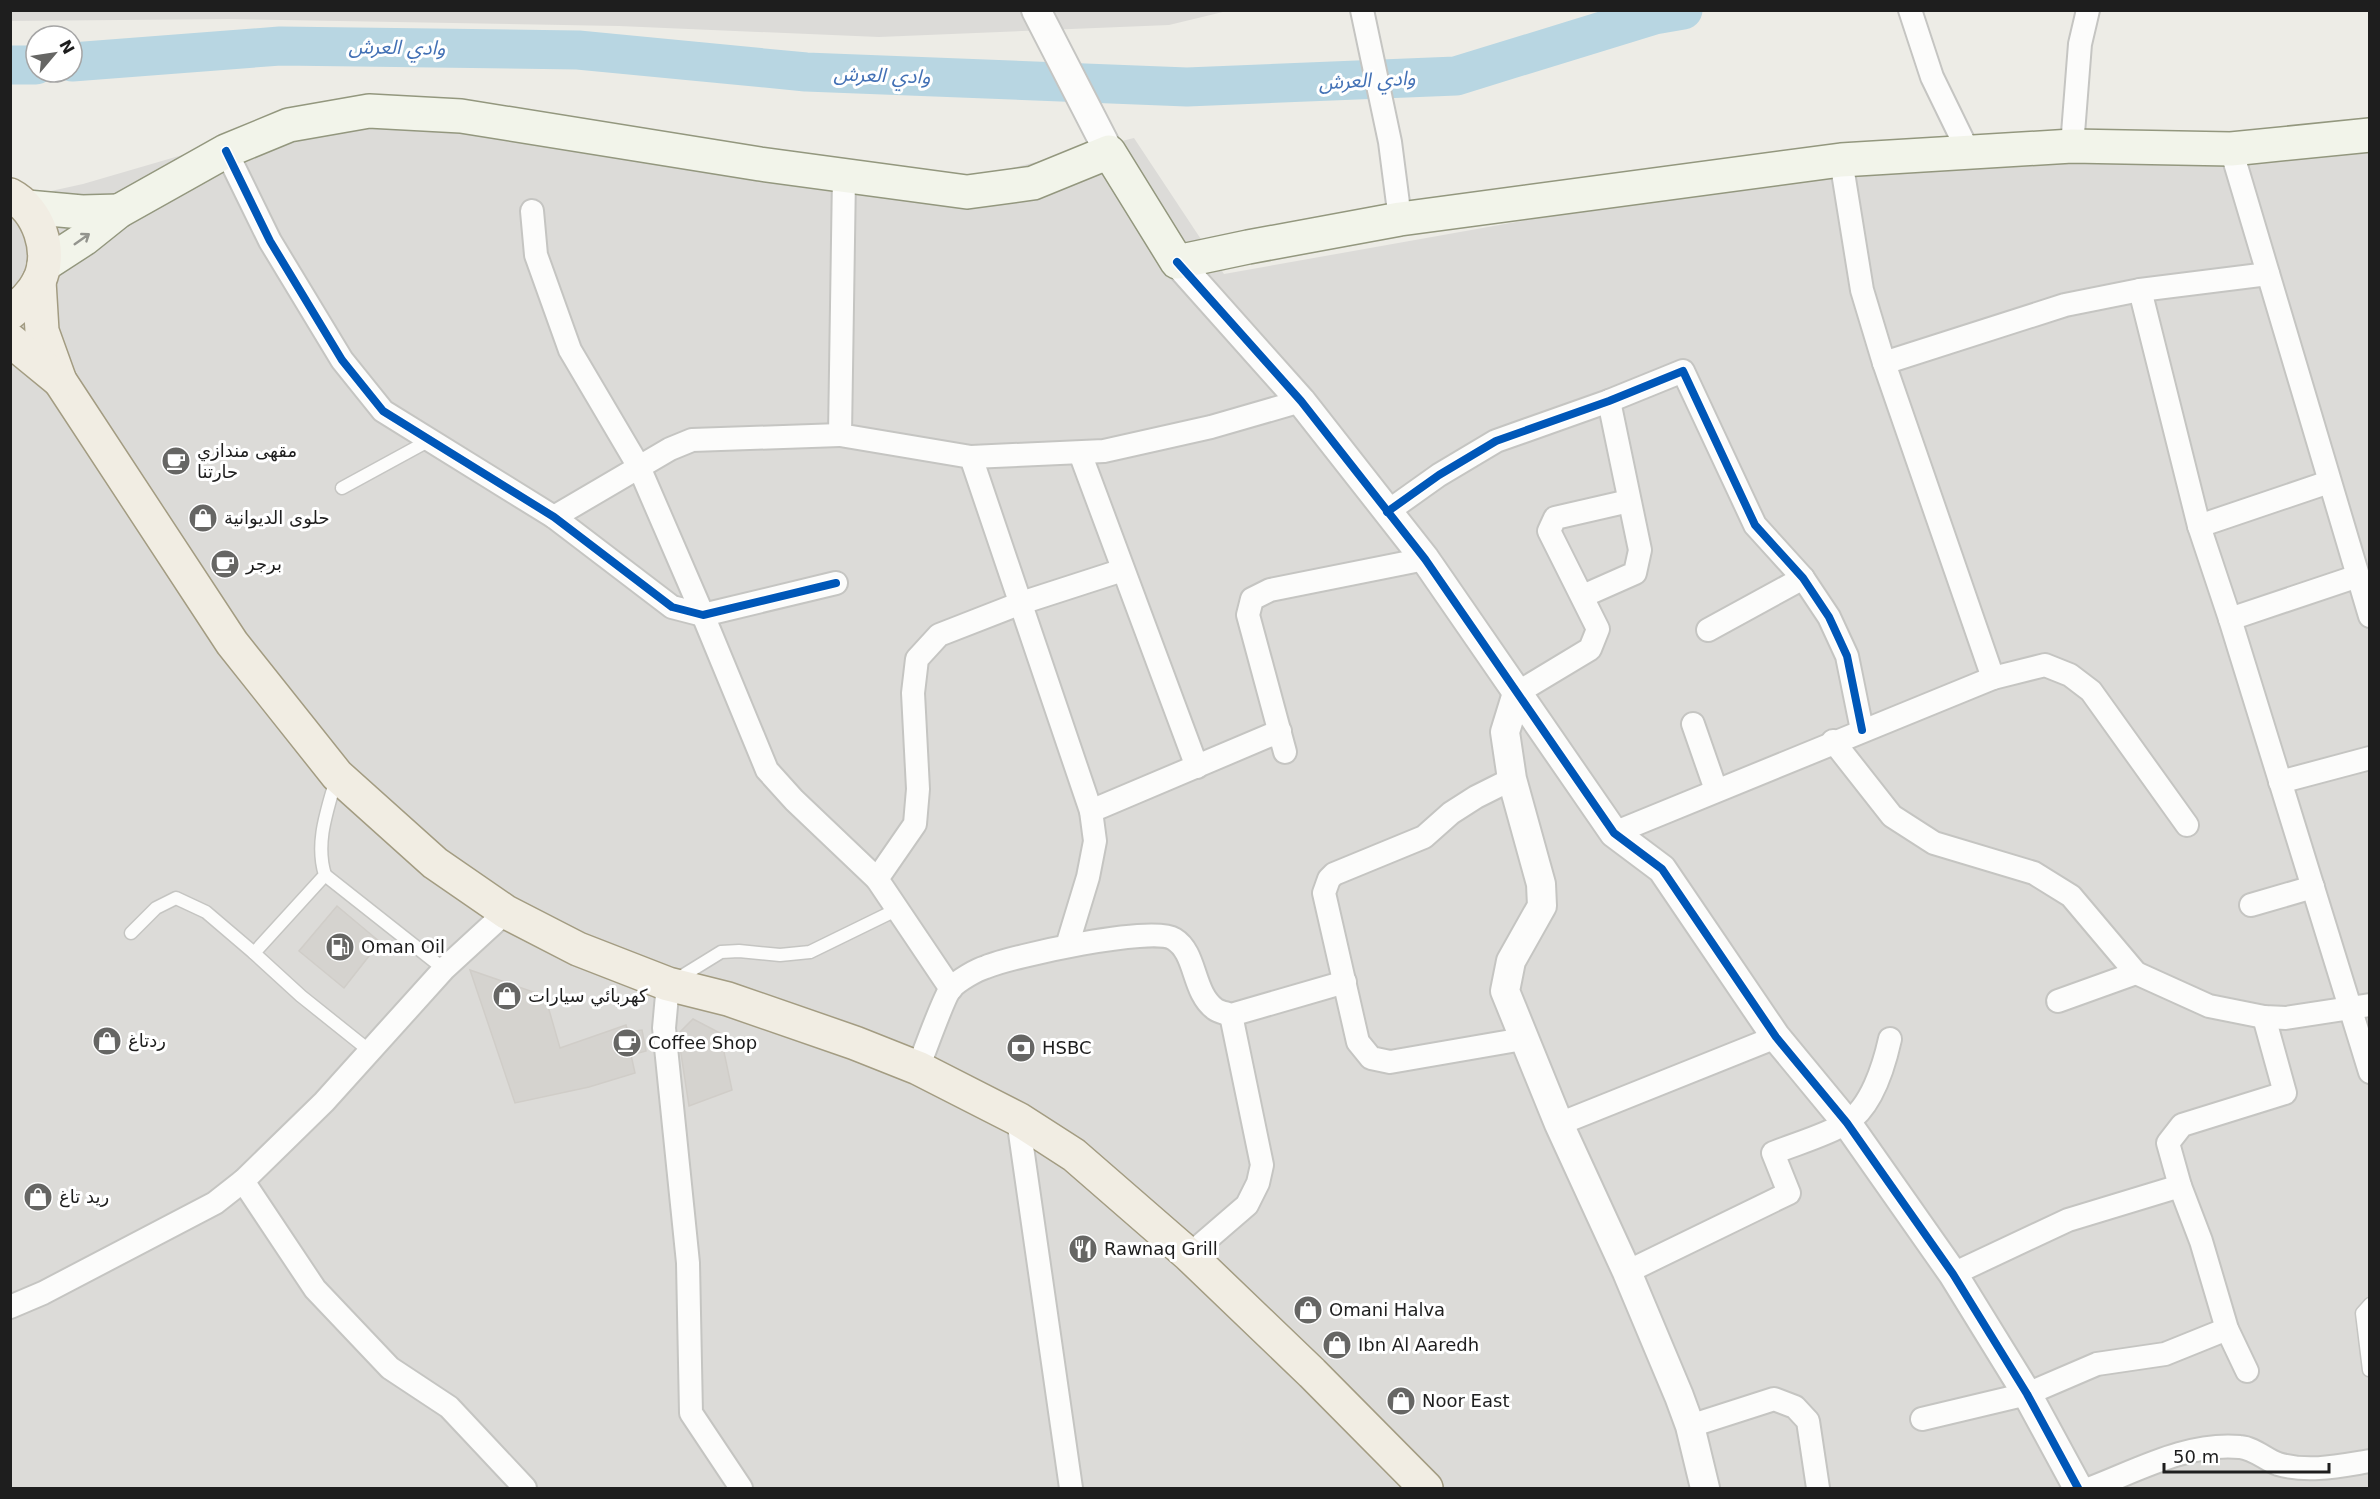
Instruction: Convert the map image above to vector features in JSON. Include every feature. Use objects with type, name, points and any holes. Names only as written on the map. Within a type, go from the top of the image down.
[{"type":"main road","points":[[10,313],[26,301],[41,273],[119,211],[226,151],[289,125],[369,111],[461,116],[844,176],[967,192],[1034,183],[1109,152],[1177,262],[1400,219],[1841,160],[2072,146],[2232,149],[2370,135]]},
{"type":"main road","points":[[16,196],[82,212],[119,211]]},
{"type":"main road","points":[[16,196],[38,225],[44,244],[41,273],[42,331],[60,381],[232,643],[337,775],[435,863],[506,912],[578,949],[668,984],[729,999],[855,1043],[918,1068],[1018,1119],[1074,1155],[1189,1255],[1312,1373],[1426,1488]]},
{"type":"main road","points":[[10,340],[60,381]]},
{"type":"street","points":[[1036,10],[1109,152]]},
{"type":"street","points":[[1362,10],[1390,142],[1400,219]]},
{"type":"street","points":[[1910,10],[1932,77],[1968,151]]},
{"type":"street","points":[[2072,146],[2080,44],[2088,10]]},
{"type":"street","points":[[2232,149],[2370,616]]},
{"type":"street","points":[[226,151],[270,241],[342,360],[382,411],[554,517],[672,607],[703,615],[836,583]]},
{"type":"street","points":[[1841,160],[1862,290],[1884,363],[1993,678]]},
{"type":"street","points":[[840,435],[844,176]]},
{"type":"street","points":[[531,211],[536,255],[570,350],[639,467],[703,615],[766,770],[877,879],[951,989]]},
{"type":"street","points":[[1177,262],[1301,401],[1425,559],[1614,833],[1662,869],[1776,1037],[1847,1123],[1953,1274],[2027,1394],[2078,1488]]},
{"type":"street","points":[[1884,363],[2065,305],[2140,290],[2268,274]]},
{"type":"street","points":[[2140,290],[2199,526],[2313,887],[2360,1007],[2370,1072]]},
{"type":"street","points":[[1387,512],[1439,475],[1496,441],[1609,401],[1683,371],[1755,525],[1803,578],[1829,617],[1847,656],[1862,730]]},
{"type":"street","points":[[554,517],[670,449],[692,441],[840,435],[972,457],[1080,453],[1104,451],[1211,427],[1301,401]]},
{"type":"street","points":[[1583,596],[1635,573],[1640,550],[1609,401]]},
{"type":"street","points":[[1080,453],[1197,767]]},
{"type":"street","points":[[972,457],[1092,811],[1095,841],[1088,878],[1067,946]]},
{"type":"street","points":[[2199,526],[2329,482]]},
{"type":"street","points":[[1629,501],[1555,518],[1549,531],[1598,629],[1590,649],[1517,693],[1505,732],[1512,780],[1541,884],[1542,906],[1511,962],[1505,991],[1559,1124],[1627,1272],[1690,1426],[1705,1488]]},
{"type":"street","points":[[1092,811],[1197,767],[1282,741],[1248,615],[1252,599],[1270,590],[1425,559]]},
{"type":"street","points":[[877,879],[915,824],[918,789],[913,693],[917,659],[939,635],[1021,603],[1123,570]]},
{"type":"street","points":[[2229,619],[2358,576]]},
{"type":"street","points":[[1708,630],[1803,578]]},
{"type":"street","points":[[1614,833],[1833,741],[1993,678],[2045,665],[2070,675],[2091,691],[2187,825]]},
{"type":"street","points":[[1694,724],[1716,790]]},
{"type":"street","points":[[1833,741],[1892,816],[1934,843],[2034,873],[2071,896],[2136,973],[2209,1006],[2264,1017],[2286,1018],[2360,1007]]},
{"type":"street","points":[[2280,782],[2370,758]]},
{"type":"street","points":[[1512,780],[1476,797],[1452,813],[1424,837],[1334,874],[1329,879],[1324,892],[1358,1042],[1371,1058],[1390,1062],[1523,1039]]},
{"type":"street","points":[[2251,905],[2313,887]]},
{"type":"street","points":[[13,1301],[43,1293],[215,1203],[243,1181],[324,1102],[444,969],[506,912]]},
{"type":"street","points":[[918,1068],[951,989],[983,968],[1017,956],[1067,946],[1153,934],[1173,938],[1185,952],[1202,992],[1214,1009],[1232,1015],[1345,982]]},
{"type":"street","points":[[2058,1001],[2136,973]]},
{"type":"street","points":[[668,984],[664,1028],[688,1263],[691,1413],[741,1488]]},
{"type":"street","points":[[1189,1255],[1247,1205],[1258,1183],[1262,1165],[1232,1015]]},
{"type":"street","points":[[2247,1371],[2227,1329],[2202,1241],[2180,1186],[2168,1143],[2182,1125],[2285,1093],[2264,1017]]},
{"type":"street","points":[[1559,1124],[1776,1037]]},
{"type":"street","points":[[1627,1272],[1789,1193],[1773,1153],[1847,1123],[1867,1101],[1884,1065],[1890,1039]]},
{"type":"street","points":[[1018,1119],[1071,1488]]},
{"type":"street","points":[[243,1181],[315,1288],[390,1368],[449,1407],[525,1488]]},
{"type":"street","points":[[1953,1274],[2068,1220],[2180,1186]]},
{"type":"street","points":[[1922,1419],[2027,1394],[2097,1364],[2165,1354],[2227,1329]]},
{"type":"street","points":[[1690,1426],[1774,1400],[1795,1407],[1808,1421],[1818,1488]]},
{"type":"street","points":[[2091,1488],[2173,1456],[2208,1447],[2243,1447],[2278,1464],[2322,1469],[2370,1461]]},
{"type":"lane","points":[[342,488],[430,440]]},
{"type":"lane","points":[[337,775],[324,821],[321,848],[321,862],[326,875],[444,969]]},
{"type":"lane","points":[[254,953],[326,875]]},
{"type":"lane","points":[[131,933],[156,908],[176,898],[206,912],[301,996],[371,1052]]},
{"type":"lane","points":[[668,984],[721,952],[739,951],[780,955],[810,952],[898,909]]},
{"type":"lane","points":[[2369,1370],[2362,1313],[2370,1304]]},
{"type":"shaded area","points":[[10,11],[1227,11],[1169,25],[879,37],[619,26],[229,19],[11,21]]},
{"type":"shaded area","points":[[378,98],[967,179],[1134,138],[1224,274],[1797,172],[2369,140],[2369,1488],[11,1488],[10,200],[83,184]]},
{"type":"building","name":"Oman Oil","points":[[337,906],[380,942],[344,988],[299,951]]},
{"type":"building","points":[[470,970],[545,996],[560,1048],[626,1025],[628,1032],[642,1030],[646,1051],[631,1055],[635,1073],[589,1087],[515,1103]]},
{"type":"building","points":[[693,1019],[720,1033],[732,1090],[689,1106],[678,1034]]},
{"type":"waterway","name":"وادي العرش","points":[[84,61],[280,46],[578,50],[806,72],[1187,87],[1456,76],[1654,15],[1683,10]]},
{"type":"waterway","name":"وادي العرش","points":[[10,65],[24,65]]},
{"type":"cycle path","points":[[226,151],[270,241],[342,360],[383,411],[554,517],[672,607],[703,615],[836,583]]},
{"type":"cycle path","points":[[1177,262],[1301,401],[1425,559],[1614,833],[1662,869],[1776,1037],[1847,1123],[1953,1274],[2027,1394],[2078,1488]]},
{"type":"cycle path","points":[[1387,512],[1439,475],[1496,441],[1609,401],[1683,371],[1755,525],[1803,578],[1829,617],[1847,656],[1862,730]]},
{"type":"place","name":"مقهى مندازي حارتنا","points":[[176,461]]},
{"type":"place","name":"حلوى الديوانية","points":[[203,518]]},
{"type":"place","name":"برجر","points":[[225,564]]},
{"type":"place","name":"Oman Oil","points":[[340,947]]},
{"type":"place","name":"كهربائي سيارات","points":[[507,996]]},
{"type":"place","name":"ردتاغ","points":[[107,1041]]},
{"type":"place","name":"Coffee Shop","points":[[627,1043]]},
{"type":"place","name":"HSBC","points":[[1021,1048]]},
{"type":"place","name":"ريد تاغ","points":[[38,1197]]},
{"type":"place","name":"Rawnaq Grill","points":[[1083,1249]]},
{"type":"place","name":"Omani Halva","points":[[1308,1310]]},
{"type":"place","name":"Ibn Al Aaredh","points":[[1337,1345]]},
{"type":"place","name":"Noor East","points":[[1401,1401]]}]
